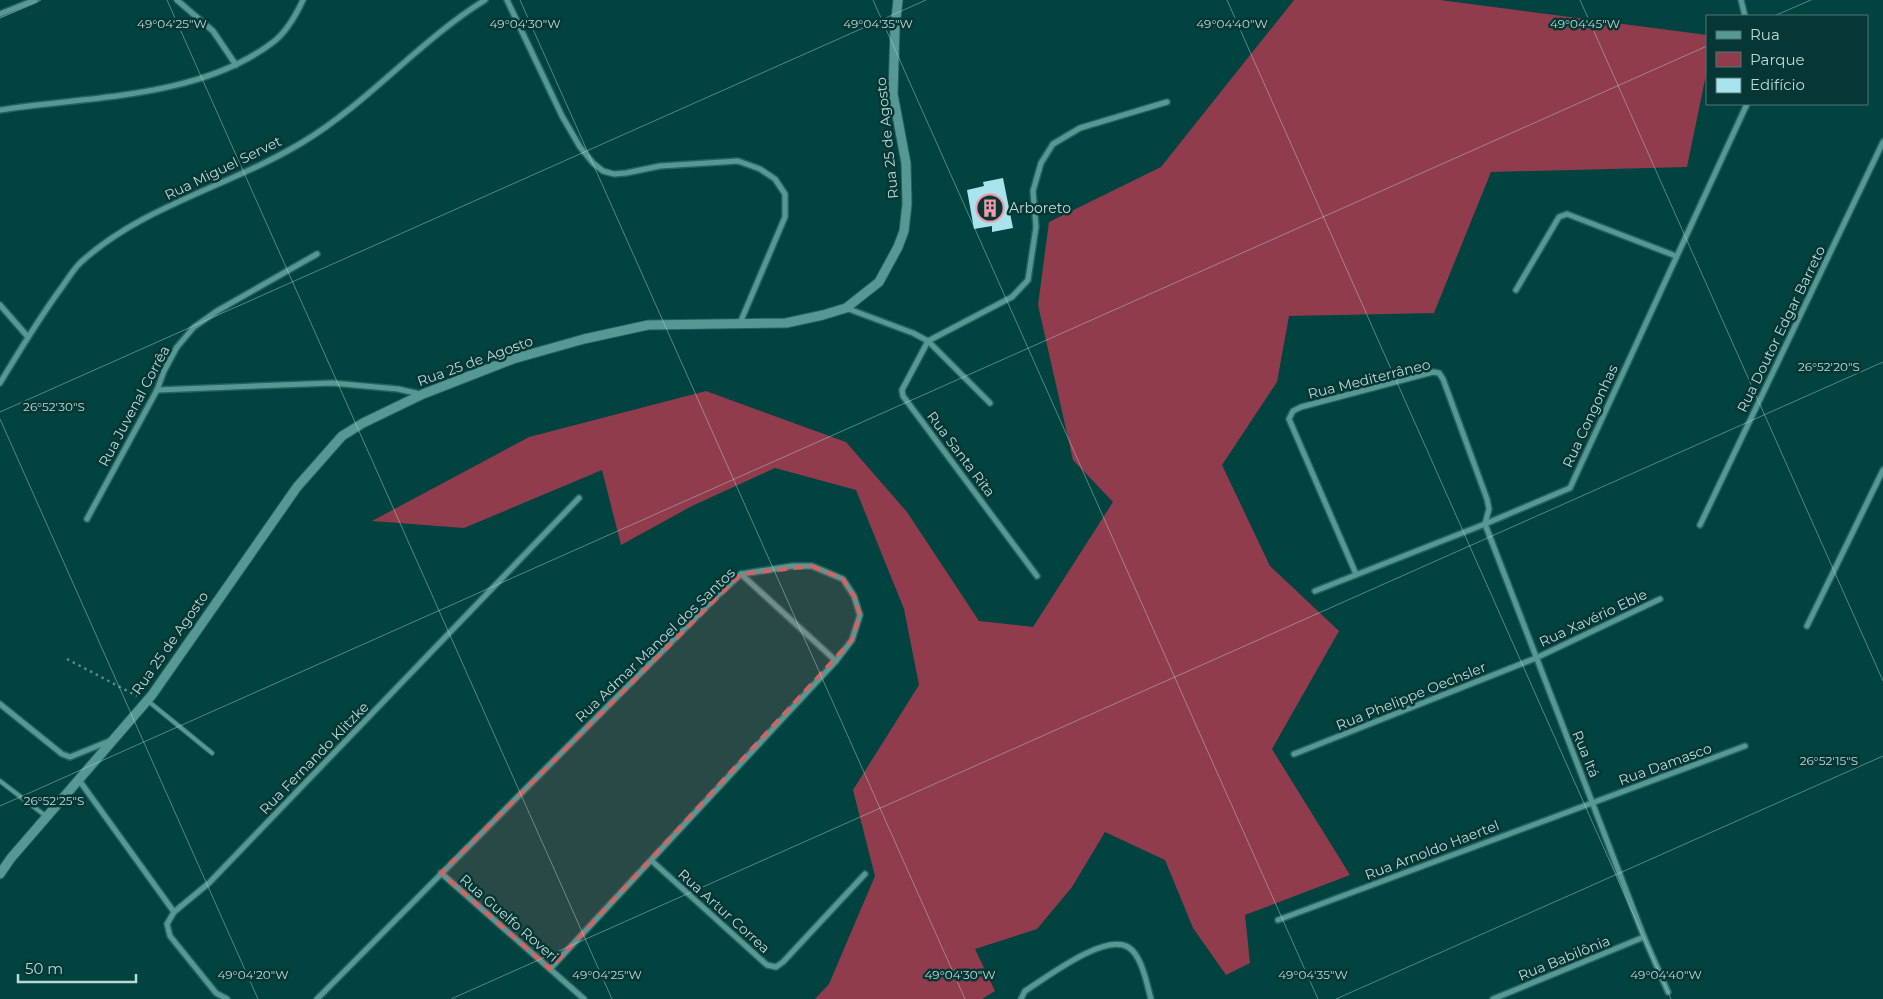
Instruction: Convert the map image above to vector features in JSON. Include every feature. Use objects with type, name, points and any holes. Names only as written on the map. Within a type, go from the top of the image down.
[{"type":"street","points":[[0,14],[35,0]]},
{"type":"street","points":[[177,0],[213,31],[236,65]]},
{"type":"street","points":[[0,110],[114,97],[185,83],[236,65],[273,42],[294,18],[303,0]]},
{"type":"street","name":"Rua Miguel Servet","points":[[0,383],[28,337],[79,264],[112,238],[143,219],[249,170],[302,142],[342,116],[462,14],[485,0]]},
{"type":"street","points":[[507,0],[562,116],[580,147],[593,163],[604,171],[614,174],[660,166],[738,161],[760,169],[775,179],[785,194],[784,217],[740,323]]},
{"type":"street","name":"Rua 25 de Agosto","points":[[0,874],[11,858],[147,701],[297,487],[342,436],[363,423],[423,394],[513,360],[584,339],[648,325],[786,323],[846,308],[879,282],[898,247],[904,231],[907,204],[906,163],[893,94],[894,28],[898,0]]},
{"type":"street","points":[[1741,0],[1745,15]]},
{"type":"street","points":[[928,341],[1012,296],[1028,280],[1036,228],[1033,191],[1041,163],[1053,144],[1080,128],[1167,102]]},
{"type":"street","name":"Rua Congonhas","points":[[1315,591],[1485,524],[1570,488],[1747,105]]},
{"type":"street","name":"Rua Doutor Edgar Barreto","points":[[1700,525],[1883,142]]},
{"type":"street","points":[[1516,290],[1559,217],[1567,214],[1676,256]]},
{"type":"street","name":"Rua Juvenal Corrêa","points":[[87,519],[158,390],[164,371],[177,346],[194,327],[217,310],[317,254]]},
{"type":"street","points":[[0,305],[28,337]]},
{"type":"street","points":[[846,308],[913,333],[928,341],[990,403]]},
{"type":"street","name":"Rua Santa Rita","points":[[928,341],[902,390],[903,396],[1037,576]]},
{"type":"street","name":"Rua Mediterrâneo","points":[[1356,574],[1289,419],[1293,411],[1302,407],[1433,372],[1439,373],[1443,379],[1487,499],[1489,509],[1485,524]]},
{"type":"street","points":[[158,390],[332,383],[398,389],[423,394]]},
{"type":"street","points":[[1807,626],[1883,470]]},
{"type":"street","name":"Rua Fernando Klitzke","points":[[174,912],[209,883],[579,498]]},
{"type":"street","name":"Rua Itá","points":[[1485,524],[1644,937],[1668,992]]},
{"type":"street","name":"Rua Admar Manoel dos Santos","points":[[317,999],[741,574],[792,566],[812,566],[843,579],[854,596],[860,615],[852,640],[836,661],[550,970]]},
{"type":"street","points":[[741,574],[836,661]]},
{"type":"street","name":"Rua Xavério Eble","points":[[1536,658],[1660,599]]},
{"type":"street","name":"Rua Phelippe Oechsler","points":[[1294,754],[1536,658]]},
{"type":"street","points":[[0,704],[62,754],[70,757],[115,739]]},
{"type":"street","name":"Rua Damasco","points":[[1593,802],[1745,746]]},
{"type":"street","points":[[79,780],[174,912],[167,924],[170,936],[216,993],[227,999]]},
{"type":"street","name":"Rua Arnoldo Haertel","points":[[1278,920],[1593,802]]},
{"type":"street","name":"Rua Artur Correa","points":[[652,860],[767,965],[776,967],[783,962],[866,874]]},
{"type":"street","name":"Rua Guelfo Roveri","points":[[441,873],[584,999]]},
{"type":"street","name":"Rua Babilônia","points":[[1493,999],[1644,937]]},
{"type":"street","points":[[1021,999],[1025,991],[1091,950],[1116,944],[1129,947],[1140,963],[1152,999]]},
{"type":"lane","points":[[147,701],[212,753]]},
{"type":"lane","points":[[0,781],[47,816]]},
{"type":"path","points":[[67,659],[147,701]]},
{"type":"highlighted area","points":[[812,566],[843,579],[854,596],[860,615],[852,640],[550,969],[441,873],[741,574]]},
{"type":"green space","points":[[1294,0],[1440,0],[1706,35],[1706,75],[1687,167],[1491,172],[1434,313],[1289,316],[1277,382],[1222,465],[1270,566],[1339,631],[1272,749],[1350,875],[1245,915],[1250,963],[1226,975],[1193,928],[1165,860],[1105,832],[1072,887],[1037,929],[975,949],[995,991],[982,999],[815,999],[829,984],[875,876],[853,790],[919,685],[904,609],[856,490],[775,468],[692,506],[621,545],[602,470],[464,528],[372,521],[529,437],[706,391],[846,442],[907,512],[979,621],[1033,627],[1113,502],[1073,460],[1038,305],[1049,222],[1161,167]]},
{"type":"building","name":"Arboreto","points":[[1003,178],[1013,228],[992,232],[992,226],[974,229],[967,190],[984,186],[983,182]]},
{"type":"place","name":"Arboreto","points":[[990,208]]}]
